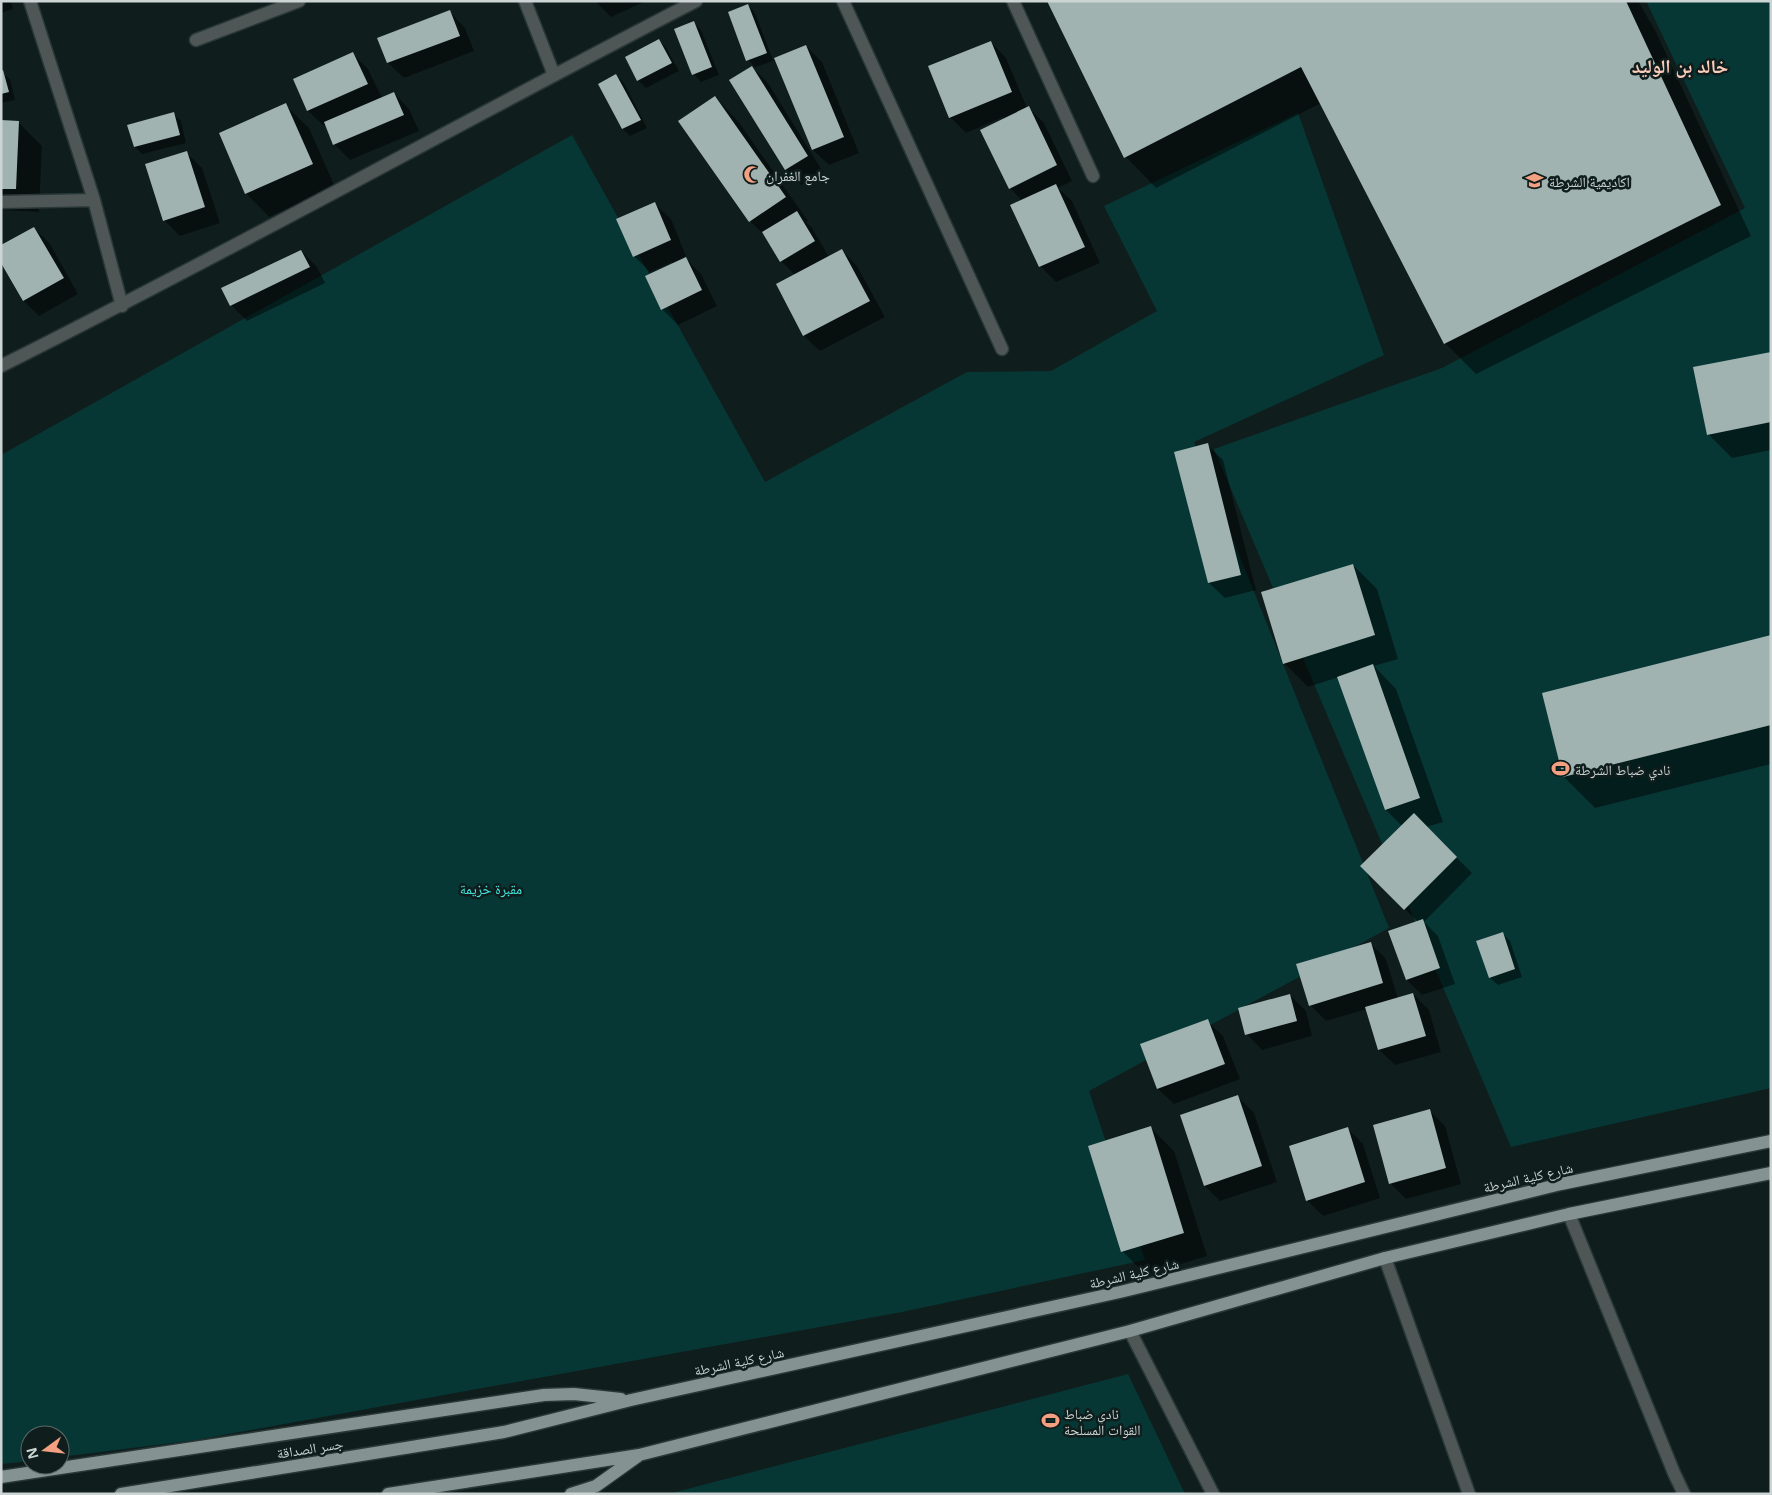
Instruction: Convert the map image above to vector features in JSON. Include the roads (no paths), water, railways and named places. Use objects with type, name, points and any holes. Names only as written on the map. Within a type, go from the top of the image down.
[{"type":"main road","name":"شارع كلية الشرطة","points":[[504,1432],[631,1400],[1120,1292],[1561,1184],[1771,1141]]},
{"type":"main road","points":[[388,1494],[639,1455],[1130,1331],[1385,1258],[1569,1214],[1771,1173]]},
{"type":"main road","points":[[1,1477],[544,1395],[574,1394],[631,1400]]},
{"type":"main road","name":"جسر الصداقة","points":[[121,1494],[504,1432]]},
{"type":"main road","points":[[571,1494],[596,1486],[639,1455]]},
{"type":"street","points":[[30,1],[94,200],[122,306]]},
{"type":"street","points":[[196,40],[299,1]]},
{"type":"street","points":[[525,1],[554,75]]},
{"type":"street","points":[[1,366],[122,306],[696,1]]},
{"type":"street","points":[[843,1],[1002,348]]},
{"type":"street","points":[[1012,1],[1093,176]]},
{"type":"street","points":[[1,202],[94,200]]},
{"type":"street","points":[[1569,1214],[1684,1494]]},
{"type":"street","points":[[1385,1258],[1469,1494]]},
{"type":"street","points":[[1130,1331],[1213,1494]]},
{"type":"place","name":"جامع الغفران","points":[[752,175]]},
{"type":"place","name":"اكاديمية الشرطة","points":[[1535,181]]},
{"type":"place","name":"نادي ضباط الشرطة","points":[[1561,769]]},
{"type":"place","name":"نادي ضباط القوات المسلحة","points":[[1050,1421]]},
{"type":"district","name":"خالد بن الوليد","points":[[1680,66]]},
{"type":"park label","name":"مقبرة خزيمة","points":[[491,888]]}]
